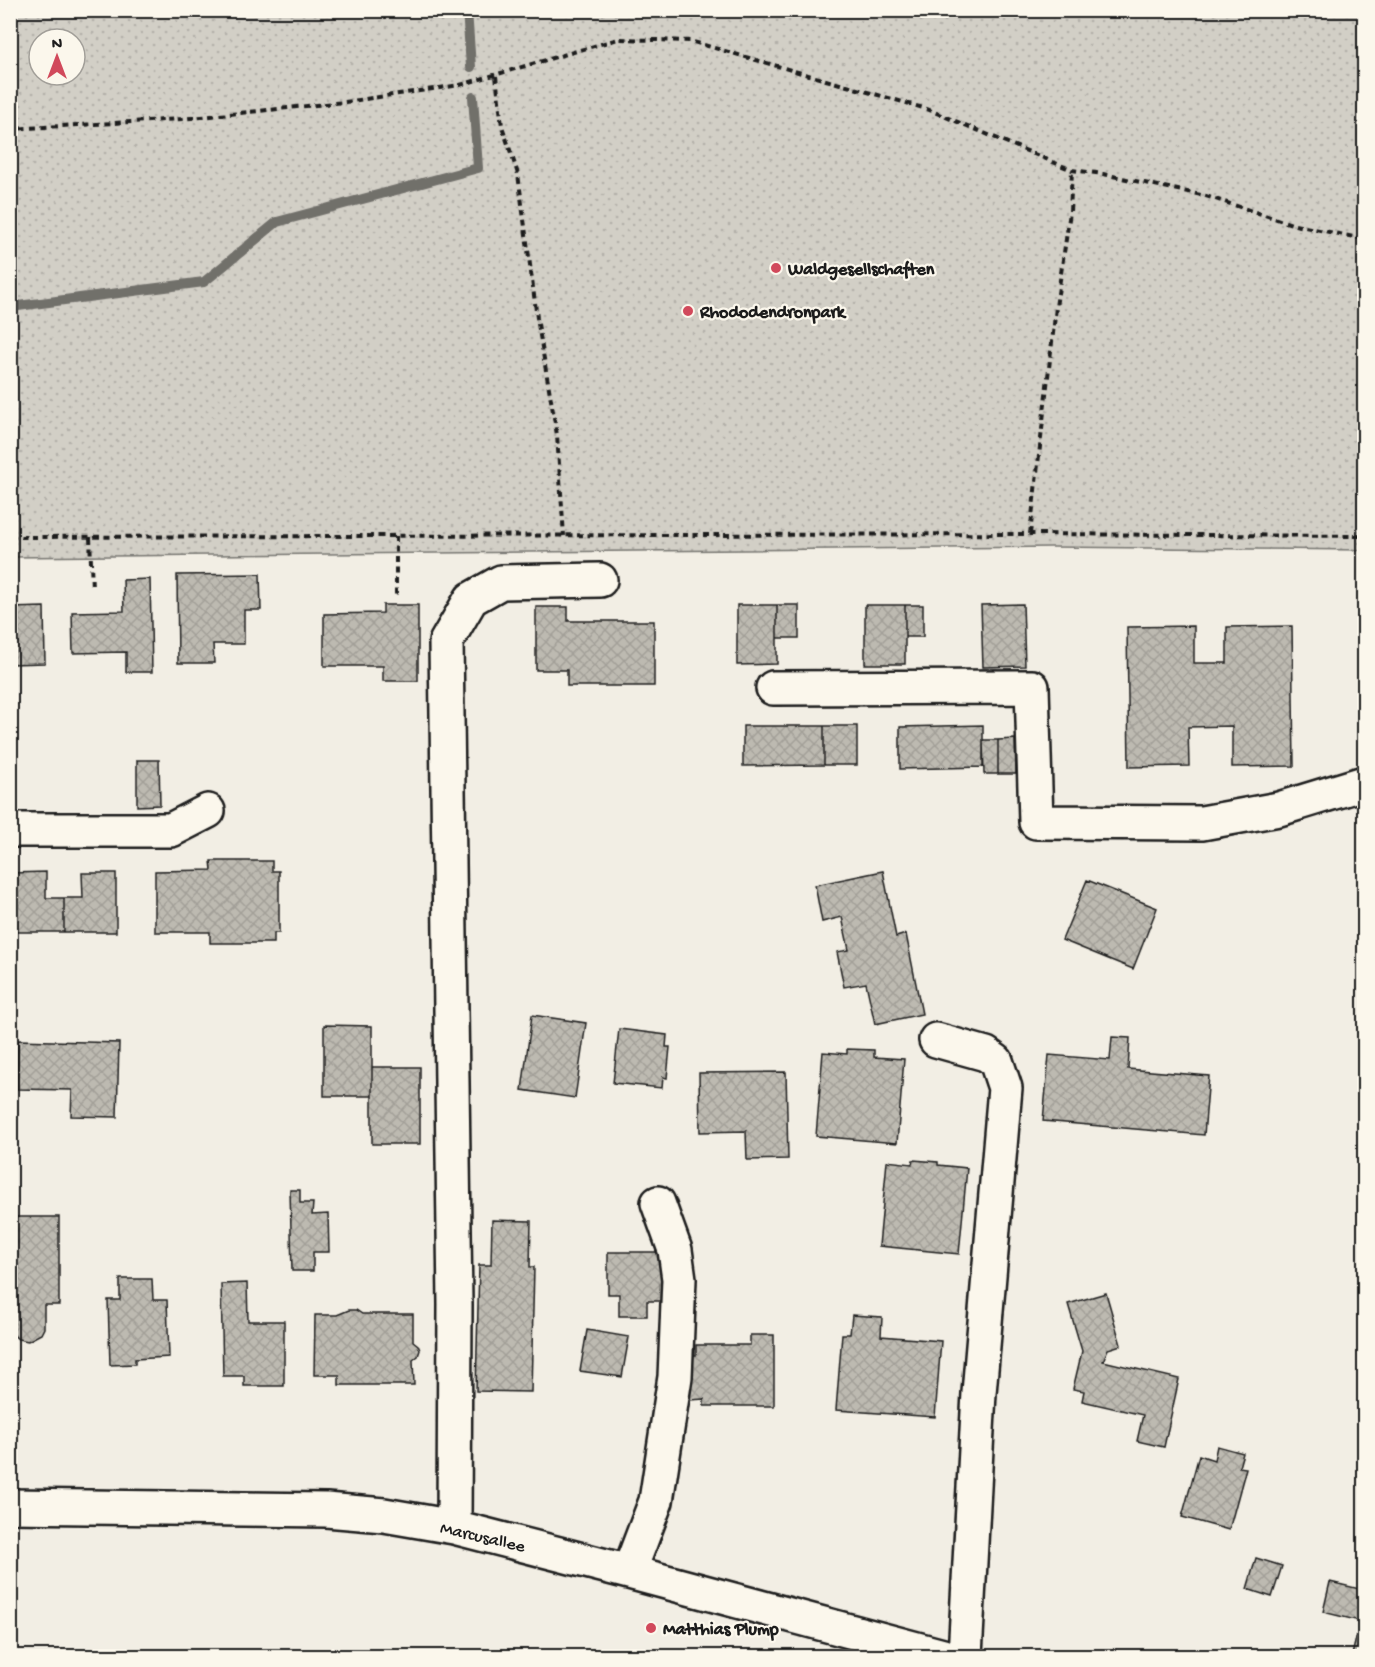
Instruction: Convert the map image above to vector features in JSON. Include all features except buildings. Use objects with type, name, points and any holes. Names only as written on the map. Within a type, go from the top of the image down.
[{"type":"street","points":[[454,1527],[455,1304],[446,642],[471,598],[501,582],[600,580]]},
{"type":"street","points":[[772,688],[1032,687],[1036,822],[1202,823],[1279,809],[1365,783]]},
{"type":"street","points":[[10,830],[171,830],[208,811]]},
{"type":"street","points":[[936,1040],[986,1054],[996,1061],[1005,1088],[979,1394],[965,1656]]},
{"type":"street","points":[[628,1572],[656,1501],[675,1377],[679,1279],[675,1250],[658,1203]]},
{"type":"street","name":"Marcusallee","points":[[10,1506],[326,1510],[384,1515],[454,1527],[943,1656]]},
{"type":"path","points":[[10,129],[182,119],[345,102],[460,85],[618,39],[690,40],[927,109],[1072,170],[1103,174],[1206,196],[1295,225],[1365,239]]},
{"type":"path","points":[[496,76],[502,126],[518,174],[537,318],[557,435],[564,536]]},
{"type":"path","points":[[1030,534],[1056,307],[1070,212],[1072,170]]},
{"type":"path","points":[[10,537],[1030,534],[1365,536]]},
{"type":"path","points":[[396,536],[396,595]]},
{"type":"path","points":[[90,537],[92,589]]},
{"type":"shaded area","name":"Rhododendronpark","points":[[10,11],[1364,11],[1364,550],[1051,547],[11,557]]},
{"type":"waterway","points":[[467,10],[471,67]]},
{"type":"waterway","points":[[10,307],[204,282],[277,222],[478,168],[473,97]]},
{"type":"place","name":"Waldgesellschaften","points":[[776,268]]},
{"type":"place","name":"Rhododendronpark","points":[[688,311]]},
{"type":"place","name":"Matthias Plump","points":[[651,1628]]}]
